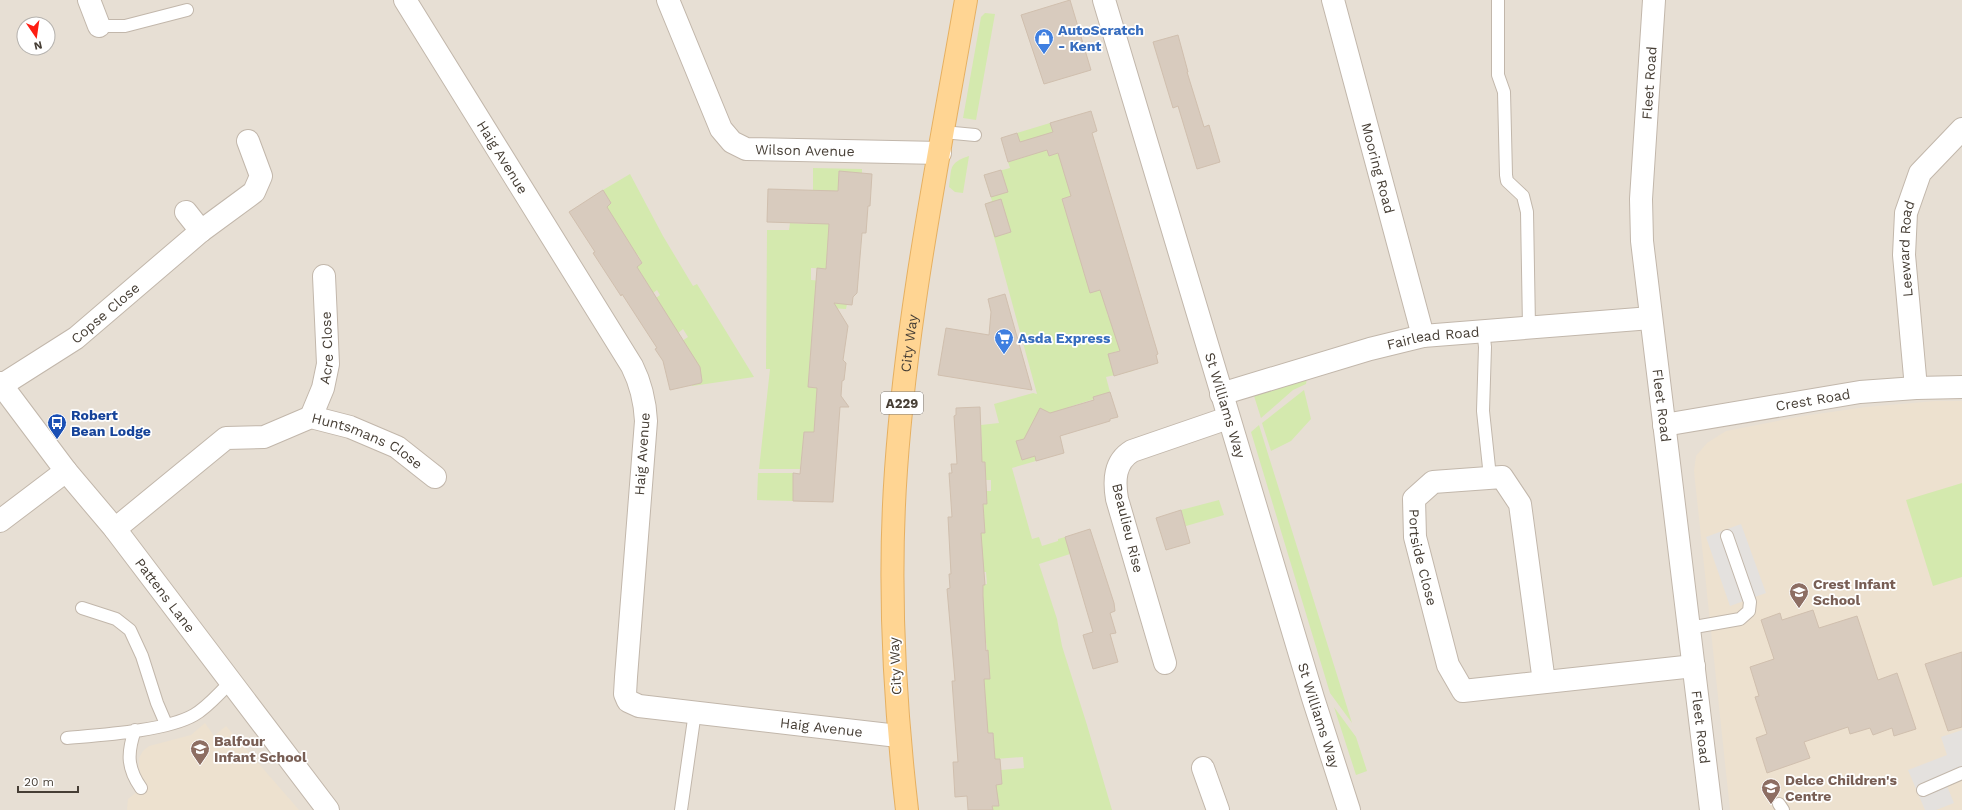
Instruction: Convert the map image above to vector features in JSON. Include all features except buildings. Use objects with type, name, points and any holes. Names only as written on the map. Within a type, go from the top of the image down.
[{"type":"main road","name":"City Way","points":[[907,810],[898,736],[893,605],[892,532],[896,470],[904,381],[943,132],[966,0]]},
{"type":"street","points":[[89,0],[99,26]]},
{"type":"street","name":"Haig Avenue","points":[[405,0],[637,376],[644,398],[646,421],[634,561],[625,694],[630,703],[639,706],[898,736]]},
{"type":"street","name":"Wilson Avenue","points":[[668,0],[721,129],[732,142],[746,149],[940,153]]},
{"type":"street","name":"St Williams Way","points":[[1104,0],[1150,149],[1228,418],[1313,698],[1349,810]]},
{"type":"street","name":"Mooring Road","points":[[1333,0],[1423,336]]},
{"type":"street","name":"Fleet Road","points":[[1654,0],[1641,208],[1644,256],[1711,810]]},
{"type":"street","name":"Leeward Road","points":[[1916,388],[1904,255],[1906,213],[1920,173],[1962,129]]},
{"type":"street","name":"Copse Close","points":[[1,384],[76,338],[201,231],[254,192],[261,176],[248,141]]},
{"type":"street","points":[[186,212],[201,231]]},
{"type":"street","name":"Acre Close","points":[[311,418],[323,388],[328,364],[324,276]]},
{"type":"street","name":"Fairlead Road","points":[[1221,394],[1377,347],[1423,336],[1483,330],[1651,318]]},
{"type":"street","name":"Pattens Lane","points":[[1,384],[66,471],[115,529],[328,810]]},
{"type":"street","name":"Crest Road","points":[[1664,425],[1860,392],[1916,388],[1962,387]]},
{"type":"street","name":"Huntsmans Close","points":[[115,529],[226,438],[264,437],[311,418],[350,427],[397,447],[435,477]]},
{"type":"street","name":"Beaulieu Rise","points":[[1165,663],[1117,499],[1115,474],[1122,461],[1132,451],[1228,418]]},
{"type":"street","points":[[0,521],[66,471]]},
{"type":"street","name":"Portside Close","points":[[1544,682],[1520,504],[1502,477],[1433,482],[1414,499],[1415,537],[1448,665],[1463,691],[1694,666]]},
{"type":"street","points":[[1203,768],[1218,810]]},
{"type":"lane","points":[[1498,0],[1498,75],[1504,92],[1506,176],[1508,181],[1523,196],[1527,212],[1529,327]]},
{"type":"lane","points":[[99,26],[124,26],[187,10]]},
{"type":"lane","points":[[943,132],[976,135]]},
{"type":"lane","points":[[1483,330],[1485,346],[1483,411],[1490,477]]},
{"type":"lane","points":[[1690,628],[1740,619],[1749,611],[1750,602],[1727,536]]},
{"type":"lane","points":[[82,608],[116,619],[130,630],[142,656],[157,703],[166,724]]},
{"type":"lane","points":[[67,738],[135,730],[166,724],[194,714],[231,682]]},
{"type":"lane","points":[[681,810],[694,712]]},
{"type":"lane","points":[[135,730],[130,745],[129,760],[134,777],[141,788]]},
{"type":"lane","points":[[1923,790],[1962,773]]},
{"type":"shaded area","points":[[0,0],[1962,0],[1962,810],[0,810]]},
{"type":"shaded area","name":"Crest Infant School","points":[[1935,401],[1962,401],[1962,810],[1730,810],[1694,471],[1696,456],[1707,443],[1726,431],[1803,416],[1866,407]]},
{"type":"shaded area","points":[[1741,524],[1766,593],[1730,606],[1706,537]]},
{"type":"shaded area","name":"Balfour Infant School","points":[[205,723],[214,736],[226,726],[299,810],[127,810],[128,799],[147,784],[141,776],[139,768],[139,758],[143,751],[149,746],[191,735]]},
{"type":"shaded area","points":[[1962,730],[1962,779],[1947,786],[1954,803],[1936,810],[1925,810],[1908,770],[1947,755],[1941,737]]},
{"type":"green space","points":[[985,13],[995,14],[976,120],[963,118],[981,17]]},
{"type":"green space","points":[[1050,123],[1053,132],[1043,136],[1049,156],[1059,153],[1071,196],[1062,199],[1065,208],[1134,280],[1112,299],[1104,301],[1108,316],[1116,314],[1134,346],[1108,354],[1132,367],[1133,371],[1106,377],[1110,392],[1069,407],[1074,424],[1046,411],[1041,420],[1035,417],[1031,426],[1048,434],[1016,441],[1022,460],[1035,456],[1036,461],[1012,468],[1032,539],[1039,537],[1042,546],[1065,537],[1070,554],[1039,564],[1057,619],[1062,646],[1112,810],[993,810],[992,806],[999,806],[989,785],[1002,784],[1001,770],[1024,768],[1023,757],[995,759],[993,733],[979,734],[975,680],[990,678],[984,623],[978,596],[983,596],[983,585],[987,584],[986,572],[976,572],[968,505],[987,504],[986,491],[991,491],[991,480],[986,480],[984,462],[968,463],[967,455],[982,454],[981,425],[999,423],[994,404],[1033,393],[1037,394],[985,204],[992,201],[984,175],[1010,168],[1008,162],[1025,157],[1017,133]]},
{"type":"green space","points":[[969,156],[963,193],[955,192],[949,187],[952,167],[957,161]]},
{"type":"green space","points":[[813,168],[862,169],[862,173],[839,171],[837,203],[829,234],[826,266],[859,269],[811,268],[811,280],[822,281],[832,303],[847,304],[846,309],[814,307],[808,387],[817,388],[814,432],[804,432],[800,469],[759,469],[770,369],[766,369],[767,230],[789,230],[790,223],[808,224],[809,190],[813,190]]},
{"type":"green space","points":[[630,174],[663,236],[693,286],[697,284],[754,377],[692,386],[692,384],[702,381],[699,366],[688,367],[682,341],[688,337],[683,329],[678,333],[656,298],[660,295],[657,290],[653,293],[637,267],[642,263],[638,255],[622,247],[629,242],[605,207],[611,203],[603,190]]},
{"type":"green space","points":[[1307,378],[1306,384],[1293,390],[1261,418],[1254,396],[1257,393]]},
{"type":"green space","points":[[1304,390],[1311,419],[1291,441],[1271,451],[1262,423]]},
{"type":"green space","points":[[1259,425],[1352,723],[1330,693],[1251,432]]},
{"type":"green space","points":[[758,473],[793,473],[793,501],[757,500]]},
{"type":"green space","points":[[1962,483],[1962,577],[1933,586],[1906,500]]},
{"type":"green space","points":[[1219,500],[1224,515],[1186,526],[1181,510]]},
{"type":"green space","points":[[1334,707],[1356,737],[1367,771],[1356,775]]},
{"type":"place","name":"AutoScratch - Kent","points":[[1044,55]]},
{"type":"place","name":"Asda Express","points":[[1004,355]]},
{"type":"place","name":"Robert Bean Lodge","points":[[57,440]]},
{"type":"place","name":"Crest Infant School","points":[[1799,609]]},
{"type":"place","name":"Balfour Infant School","points":[[200,766]]},
{"type":"place","name":"Delce Children's Centre","points":[[1771,805]]}]
